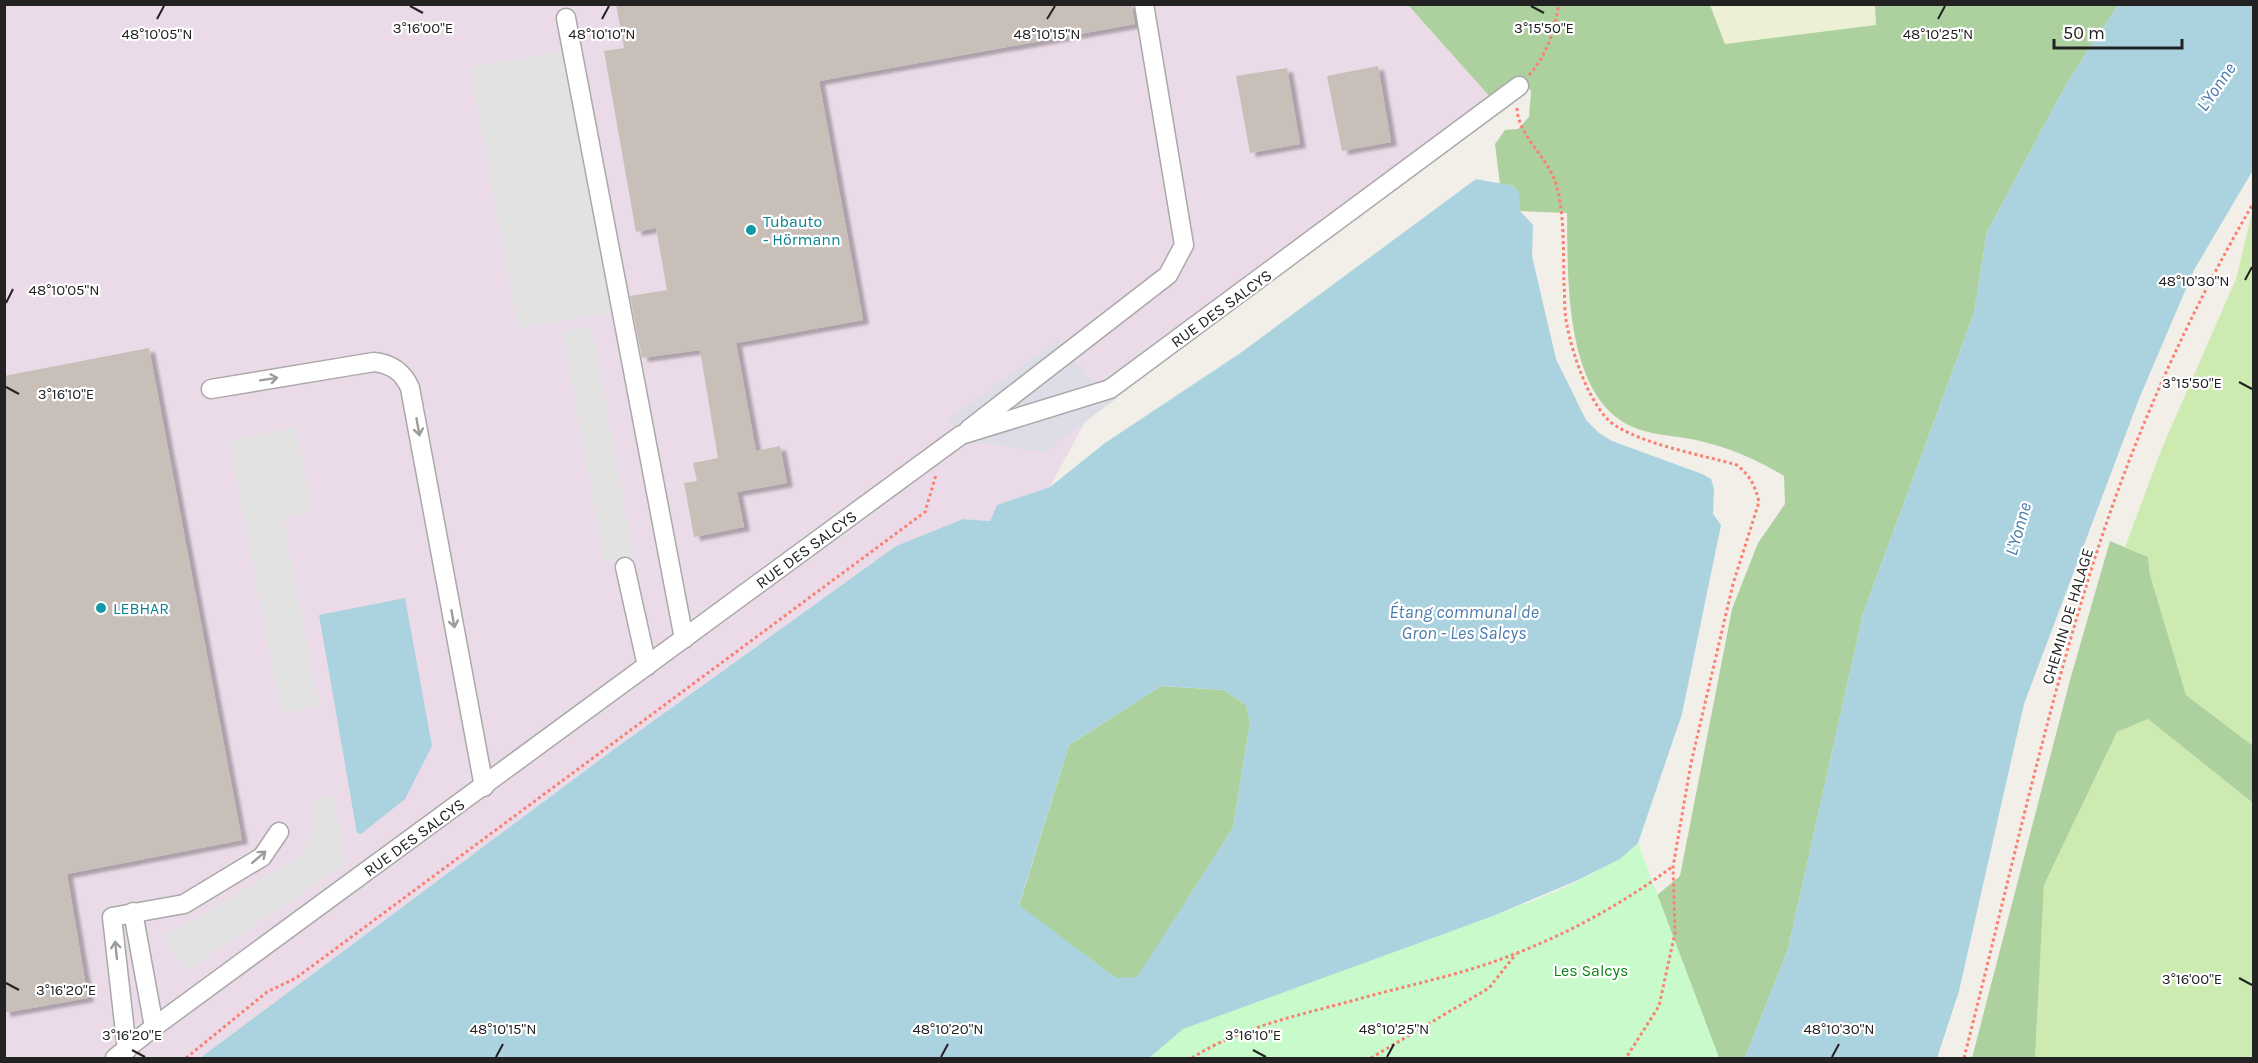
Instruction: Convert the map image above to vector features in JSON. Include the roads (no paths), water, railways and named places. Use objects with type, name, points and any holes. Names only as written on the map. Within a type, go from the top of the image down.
[{"type":"street","points":[[961,435],[1168,275],[1184,245],[1144,4]]},
{"type":"street","points":[[566,18],[684,639]]},
{"type":"street","name":"RUE DES SALCYS","points":[[121,1054],[154,1027],[961,435],[1110,389],[1519,86]]},
{"type":"street","points":[[211,389],[374,362],[385,363],[406,377],[410,388],[484,787]]},
{"type":"street","points":[[625,567],[647,666]]},
{"type":"street","points":[[121,1054],[112,917],[184,904],[262,858],[279,832]]},
{"type":"street","points":[[133,912],[154,1027]]},
{"type":"water","name":"L'Yonne","points":[[2118,5],[2253,5],[2253,170],[2194,270],[2139,399],[2024,704],[1959,991],[1937,1058],[1745,1058],[1788,949],[1863,614],[1974,313],[1987,232],[2068,81]]},
{"type":"water","name":"Étang communal de Gron - Les Salcys","points":[[1476,179],[1514,186],[1519,192],[1520,211],[1533,225],[1532,256],[1556,359],[1586,420],[1599,433],[1612,441],[1711,479],[1714,489],[1713,514],[1721,525],[1682,714],[1638,843],[1620,859],[1578,880],[1493,916],[1183,1029],[1149,1058],[200,1058],[613,750],[896,546],[963,519],[990,521],[997,505],[1050,487],[1105,443],[1239,354]],"holes":[[[1161,686],[1224,690],[1246,705],[1250,722],[1233,828],[1137,977],[1116,978],[1019,905],[1069,745]]]},
{"type":"water","points":[[405,598],[432,746],[405,799],[361,834],[357,833],[319,615]]},
{"type":"place","name":"Tubauto - Hörmann","points":[[751,230]]},
{"type":"place","name":"LEBHAR","points":[[101,608]]},
{"type":"park label","name":"Les Salcys","points":[[1591,970]]}]
